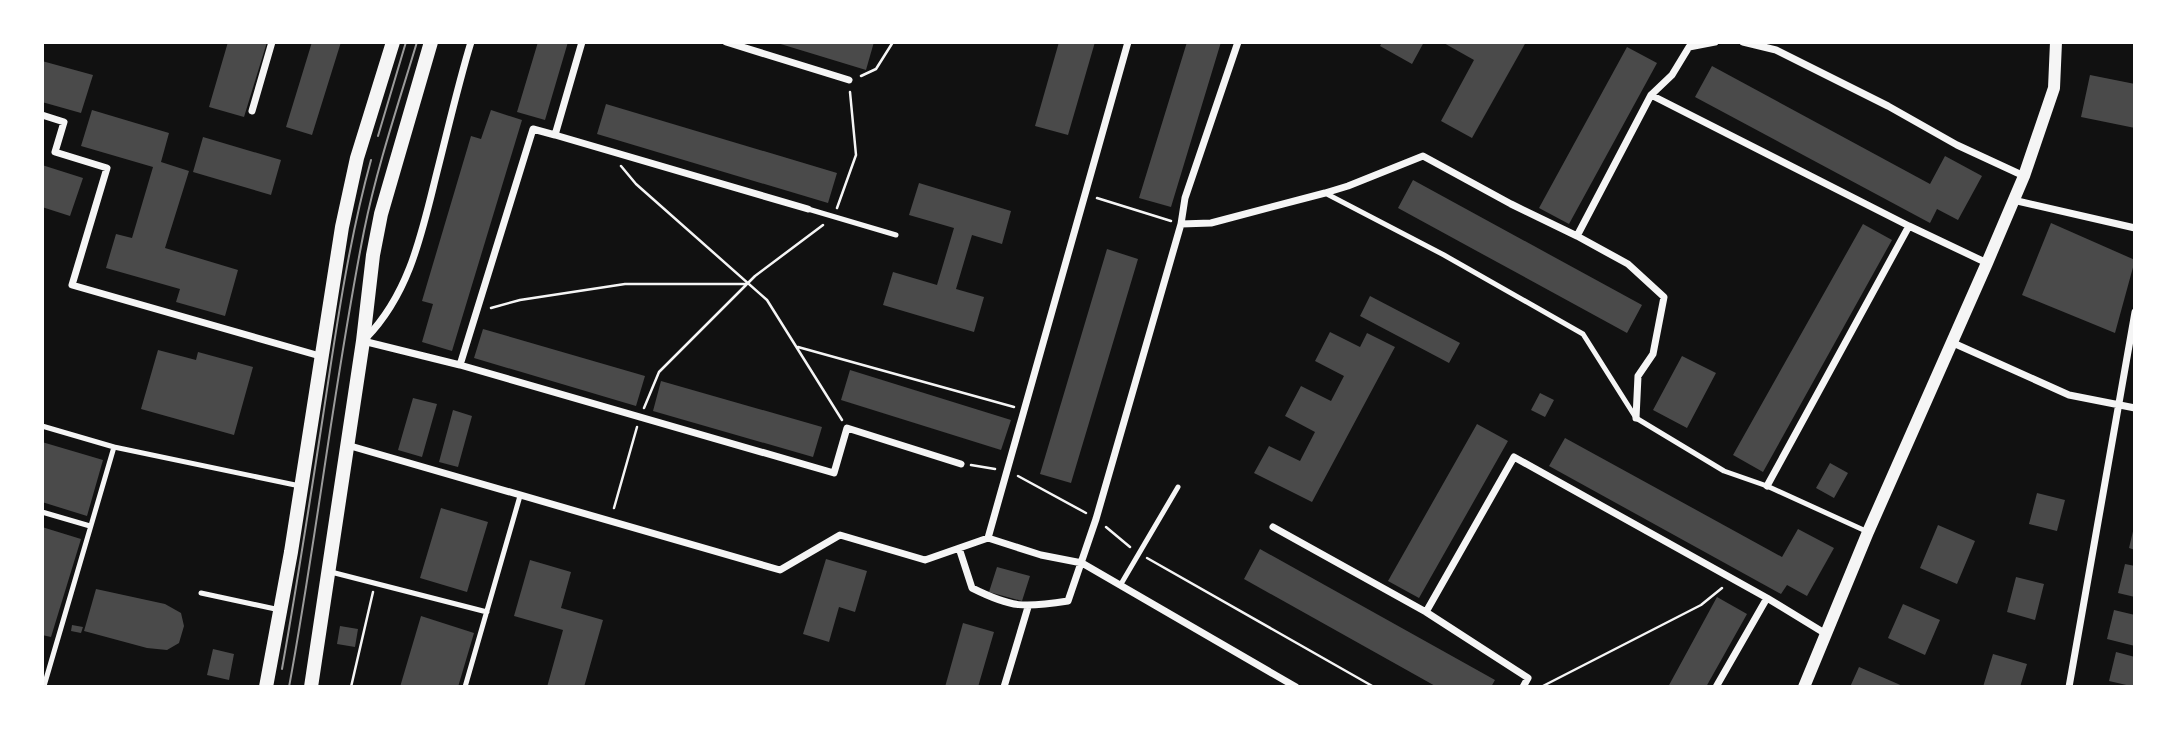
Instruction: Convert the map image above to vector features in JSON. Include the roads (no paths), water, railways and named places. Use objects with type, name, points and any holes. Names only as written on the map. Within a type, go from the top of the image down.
[{"type":"main road","points":[[265,687],[291,552],[342,227],[355,170],[393,42]]},
{"type":"main road","points":[[311,687],[363,341],[373,255],[381,214],[431,42]]},
{"type":"street","points":[[252,111],[272,42]]},
{"type":"street","points":[[471,42],[415,253],[396,300],[363,341],[460,365],[834,473],[847,428],[961,464]]},
{"type":"street","points":[[555,135],[582,42]]},
{"type":"street","points":[[726,42],[849,80]]},
{"type":"street","points":[[988,538],[1128,42]]},
{"type":"street","points":[[958,548],[972,588],[996,601],[1028,607],[1068,601],[1096,519],[1181,224],[1185,198],[1238,42]]},
{"type":"street","points":[[1577,236],[1651,95],[1672,75],[1689,47],[1715,42]]},
{"type":"street","points":[[1743,42],[1776,50],[1888,106],[1957,145],[2024,176]]},
{"type":"street","points":[[1804,687],[1868,531],[2024,176],[2054,88],[2056,42]]},
{"type":"street","points":[[1651,95],[1987,263]]},
{"type":"street","points":[[42,115],[64,122],[55,152],[107,168],[72,285],[320,356]]},
{"type":"street","points":[[460,365],[533,129],[808,209]]},
{"type":"street","points":[[1181,224],[1211,223],[1325,193],[1423,156],[1628,264],[1664,297],[1653,354],[1638,376],[1636,418]]},
{"type":"street","points":[[2013,200],[2135,228]]},
{"type":"street","points":[[1767,486],[1909,226]]},
{"type":"street","points":[[2068,687],[2135,312]]},
{"type":"street","points":[[1951,342],[2069,395],[2135,408]]},
{"type":"street","points":[[347,445],[780,570],[839,535],[925,559],[988,538],[1041,555],[1082,563],[1296,687]]},
{"type":"street","points":[[1426,612],[1514,457],[1767,598],[1826,634]]},
{"type":"street","points":[[1272,527],[1426,612],[1528,678],[1523,687]]},
{"type":"street","points":[[1716,687],[1767,598]]},
{"type":"street","points":[[1004,687],[1028,607]]},
{"type":"lane","points":[[1325,193],[1444,254],[1583,334],[1636,418],[1724,471],[1767,486],[1868,531]]},
{"type":"lane","points":[[808,209],[896,235]]},
{"type":"lane","points":[[42,425],[114,447],[300,485]]},
{"type":"lane","points":[[42,687],[114,447]]},
{"type":"lane","points":[[1121,584],[1178,487]]},
{"type":"lane","points":[[465,687],[520,496]]},
{"type":"lane","points":[[42,512],[90,526]]},
{"type":"lane","points":[[328,571],[486,612]]},
{"type":"lane","points":[[201,593],[280,610]]},
{"type":"tram line","points":[[378,136],[406,42]]},
{"type":"tram line","points":[[289,687],[364,231],[381,160],[417,42]]},
{"type":"tram line","points":[[282,669],[343,287],[371,160]]}]
